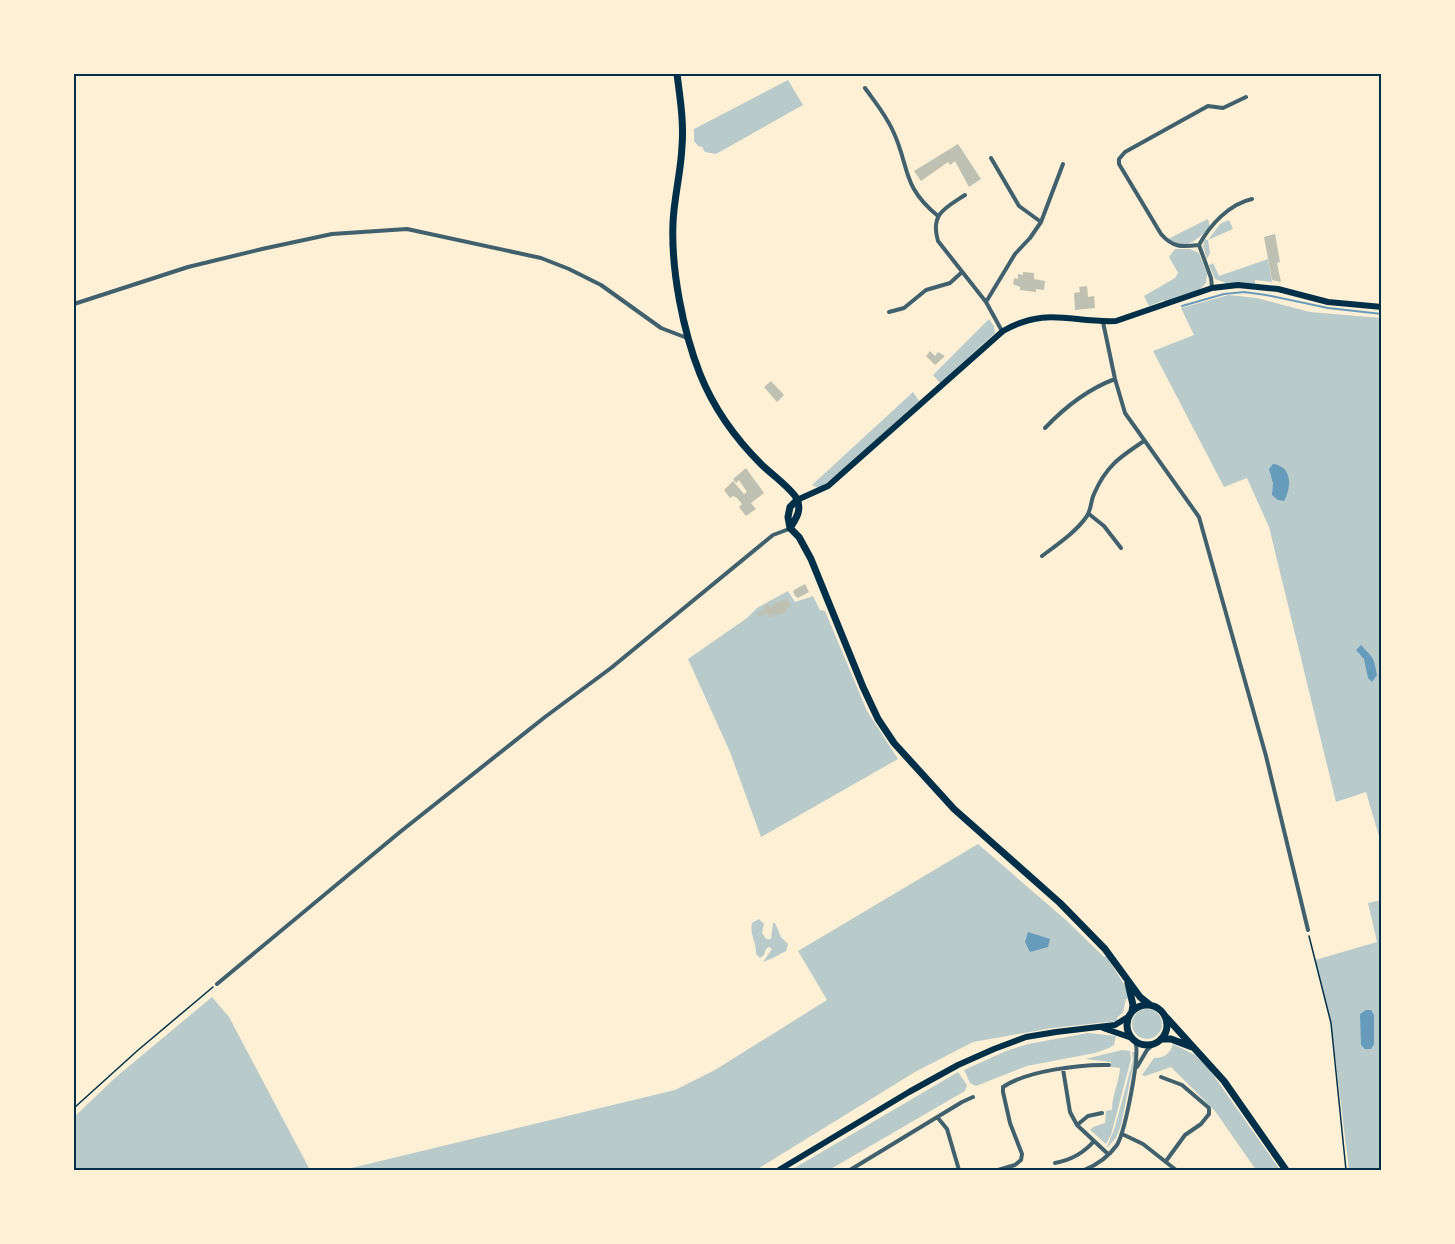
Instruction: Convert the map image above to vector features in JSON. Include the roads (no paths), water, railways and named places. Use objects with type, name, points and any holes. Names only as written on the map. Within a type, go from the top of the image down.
[{"type":"main road","points":[[676,74],[682,110],[683,145],[673,223],[674,263],[687,338],[717,411],[752,455],[797,500]]},
{"type":"main road","points":[[1286,1170],[1224,1081],[1159,1008],[1150,1005],[1140,997],[1105,949],[1060,903],[954,809],[894,743],[878,718],[811,559],[799,537],[790,528],[788,517],[790,507],[797,500],[828,486],[1003,331],[1022,322],[1051,316],[1103,322],[1131,317],[1212,288],[1238,285],[1264,286],[1328,302],[1382,307]]},
{"type":"main road","points":[[1127,978],[1133,1000],[1127,1028],[1133,1039]]},
{"type":"main road","points":[[779,1170],[958,1065],[1026,1038],[1084,1028],[1102,1028],[1122,1023],[1137,1007],[1150,1005]]},
{"type":"main road","points":[[1158,1041],[1167,1029],[1166,1017]]},
{"type":"main road","points":[[1102,1028],[1148,1045],[1171,1040],[1194,1048]]},
{"type":"street","points":[[865,88],[883,111],[894,132],[907,177],[916,194],[938,216]]},
{"type":"street","points":[[1246,97],[1223,108],[1208,106],[1125,152],[1119,159],[1123,172],[1167,241],[1180,248],[1199,245],[1220,218],[1242,201],[1252,199]]},
{"type":"street","points":[[991,158],[1019,206],[1041,222]]},
{"type":"street","points":[[986,303],[1009,263],[1041,222],[1063,164]]},
{"type":"street","points":[[965,195],[944,209],[938,216],[935,232],[938,241],[986,303],[1003,331]]},
{"type":"street","points":[[74,304],[188,267],[262,249],[332,234],[407,229],[541,258],[601,285],[661,328],[687,338]]},
{"type":"street","points":[[1199,245],[1211,278],[1212,288]]},
{"type":"street","points":[[889,312],[904,308],[926,290],[950,283],[962,273]]},
{"type":"street","points":[[1103,322],[1125,413],[1199,517],[1266,756],[1308,930]]},
{"type":"street","points":[[1045,428],[1070,404],[1096,386],[1115,379]]},
{"type":"street","points":[[1042,556],[1068,536],[1089,514],[1093,494],[1106,470],[1144,441]]},
{"type":"street","points":[[1089,514],[1104,526],[1121,548]]},
{"type":"street","points":[[217,984],[417,819],[611,668],[773,535],[790,528]]},
{"type":"street","points":[[1084,1170],[1108,1154],[1122,1134],[1138,1055],[1133,1039]]},
{"type":"street","points":[[1135,1070],[1147,1050],[1158,1041]]},
{"type":"street","points":[[998,1170],[1015,1166],[1021,1160],[1022,1154],[1010,1123],[1003,1092],[1004,1087],[1012,1081],[1029,1076],[1063,1069],[1109,1065]]},
{"type":"street","points":[[1063,1069],[1070,1112],[1077,1125],[1108,1154]]},
{"type":"street","points":[[1161,1077],[1182,1085],[1209,1108],[1209,1114],[1201,1124],[1185,1136],[1166,1161]]},
{"type":"street","points":[[850,1170],[973,1097]]},
{"type":"street","points":[[1077,1125],[1088,1116],[1102,1113]]},
{"type":"street","points":[[938,1118],[947,1129],[959,1170]]},
{"type":"street","points":[[1122,1134],[1143,1144],[1176,1170]]},
{"type":"street","points":[[1054,1163],[1078,1156],[1086,1151],[1094,1141]]},
{"type":"water","points":[[1273,464],[1284,469],[1289,478],[1284,501],[1272,495],[1273,483],[1269,469]]},
{"type":"water","points":[[1361,645],[1375,664],[1377,675],[1372,682],[1368,678],[1364,659],[1356,650]]},
{"type":"water","points":[[1028,932],[1050,939],[1048,947],[1030,952],[1025,942]]},
{"type":"water","points":[[1371,1010],[1374,1015],[1374,1044],[1371,1049],[1365,1049],[1361,1045],[1360,1014]]},
{"type":"waterway","points":[[1182,306],[1224,294],[1244,292],[1328,308],[1382,314]]}]
